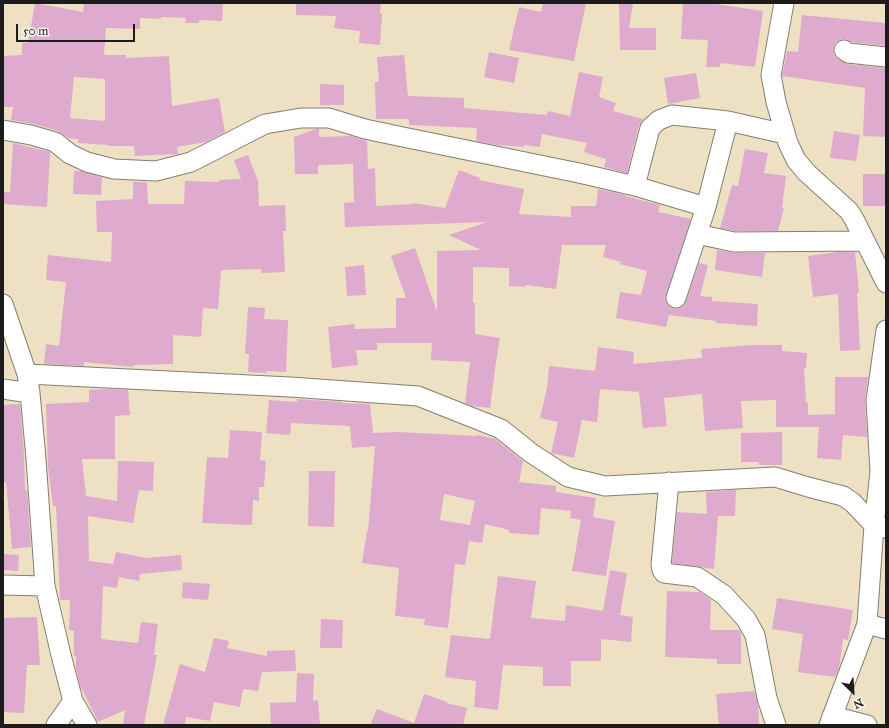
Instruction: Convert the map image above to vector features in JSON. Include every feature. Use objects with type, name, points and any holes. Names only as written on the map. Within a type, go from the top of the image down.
[{"type":"street","points":[[784,3],[770,75],[786,134],[796,160],[807,174],[849,211],[886,283]]},
{"type":"street","points":[[844,50],[848,53],[886,57]]},
{"type":"street","points":[[636,186],[650,128],[659,120],[672,115],[728,121],[786,134]]},
{"type":"street","points":[[3,130],[55,142],[70,154],[87,162],[114,169],[156,171],[191,162],[265,124],[301,118],[329,118],[391,135],[636,186],[706,207]]},
{"type":"street","points":[[676,298],[706,207],[728,121]]},
{"type":"street","points":[[697,234],[734,242],[865,241]]},
{"type":"street","points":[[3,304],[27,374],[30,393],[45,586],[73,701],[87,725]]},
{"type":"street","points":[[867,725],[831,721],[867,624],[880,527],[880,472],[876,400],[886,330]]},
{"type":"street","points":[[27,374],[290,387],[418,396],[501,429],[531,453],[568,477],[605,486],[775,476],[808,487],[843,496],[880,527]]},
{"type":"street","points":[[3,388],[30,393]]},
{"type":"street","points":[[669,482],[661,565],[662,570],[664,573],[698,577],[724,595],[746,619],[755,635],[767,698],[776,725]]},
{"type":"street","points":[[3,585],[45,586]]},
{"type":"street","points":[[867,624],[886,630]]},
{"type":"street","points":[[56,725],[73,701]]},
{"type":"building","points":[[35,3],[83,12],[84,3],[223,3],[222,21],[199,20],[199,23],[185,23],[186,18],[140,18],[140,29],[106,28],[104,55],[126,55],[126,58],[169,56],[172,106],[219,98],[225,132],[206,142],[177,147],[178,154],[135,156],[134,146],[108,146],[78,143],[78,139],[68,138],[58,131],[34,124],[11,120],[13,107],[3,107],[3,56],[22,55],[22,43],[28,43]],"holes":[[[74,77],[105,79],[105,121],[70,118]]]},
{"type":"building","points":[[296,3],[381,3],[380,14],[382,14],[380,45],[359,43],[360,31],[334,28],[336,16],[296,15]]},
{"type":"building","points":[[543,3],[586,3],[574,61],[509,50],[519,7],[541,12]]},
{"type":"building","points":[[619,3],[633,3],[629,28],[656,28],[656,50],[620,50]]},
{"type":"building","points":[[683,3],[716,3],[763,11],[755,67],[721,63],[720,67],[706,67],[708,40],[681,39]]},
{"type":"building","points":[[802,15],[886,23],[886,46],[852,42],[845,39],[839,40],[835,43],[833,49],[834,55],[837,59],[846,64],[886,68],[886,137],[863,136],[865,88],[782,76],[787,51],[798,52]]},
{"type":"building","points":[[489,52],[519,58],[514,83],[484,77]]},
{"type":"building","points":[[404,55],[408,96],[464,98],[464,108],[547,115],[548,111],[570,116],[579,72],[603,77],[599,97],[616,103],[613,111],[643,119],[639,125],[627,173],[604,167],[606,159],[584,152],[587,143],[542,134],[540,147],[524,145],[524,147],[498,145],[476,141],[477,128],[409,125],[409,119],[376,119],[375,82],[379,82],[377,57]]},
{"type":"building","points":[[696,73],[700,98],[668,104],[664,78]]},
{"type":"building","points":[[320,84],[344,85],[344,105],[320,105]]},
{"type":"building","points":[[319,129],[319,137],[351,136],[367,141],[368,169],[375,168],[376,206],[413,203],[445,208],[459,170],[480,178],[479,180],[524,189],[519,214],[571,217],[571,206],[596,206],[598,189],[660,205],[658,212],[691,219],[666,295],[665,300],[668,305],[672,308],[678,309],[684,306],[699,263],[708,265],[700,296],[712,297],[712,301],[758,304],[757,326],[716,323],[716,321],[669,315],[666,327],[616,318],[620,292],[641,295],[647,271],[620,264],[621,262],[603,257],[606,245],[562,245],[556,289],[526,285],[525,287],[509,286],[509,268],[473,267],[475,334],[500,338],[490,408],[472,406],[465,403],[470,362],[431,360],[432,343],[377,343],[377,350],[356,350],[358,365],[332,368],[328,327],[354,324],[355,329],[396,328],[396,298],[406,298],[391,256],[415,248],[437,312],[437,251],[481,250],[449,235],[487,222],[345,227],[344,203],[354,202],[353,164],[318,165],[318,174],[295,174],[294,137]]},
{"type":"building","points":[[834,131],[860,135],[856,161],[830,158]]},
{"type":"building","points":[[13,143],[50,152],[47,207],[3,204],[3,192],[10,192]]},
{"type":"building","points":[[745,149],[768,153],[764,173],[786,176],[782,208],[784,208],[778,231],[735,231],[720,228],[732,185],[738,186]]},
{"type":"building","points":[[248,155],[258,181],[259,206],[285,205],[286,231],[283,231],[285,272],[262,273],[261,269],[221,270],[218,309],[203,308],[201,337],[173,335],[173,364],[134,365],[134,367],[84,362],[84,366],[44,364],[46,344],[59,346],[66,282],[46,280],[48,255],[111,262],[112,232],[97,232],[96,201],[133,199],[133,182],[147,182],[148,204],[184,204],[185,181],[219,182],[219,180],[241,179],[234,160]]},
{"type":"building","points":[[74,171],[81,171],[102,177],[101,195],[73,194]]},
{"type":"building","points":[[863,174],[886,174],[886,206],[863,206]]},
{"type":"building","points":[[717,250],[734,253],[765,253],[762,277],[715,270]]},
{"type":"building","points":[[838,252],[855,252],[859,293],[857,293],[860,350],[840,351],[838,294],[813,297],[808,256]]},
{"type":"building","points":[[364,265],[366,295],[347,296],[345,267]]},
{"type":"building","points":[[248,307],[265,308],[264,319],[288,320],[286,372],[248,372],[249,354],[245,354]]},
{"type":"building","points":[[752,345],[782,345],[782,351],[807,353],[806,368],[804,368],[808,415],[835,414],[835,377],[868,377],[865,400],[867,437],[843,435],[841,460],[817,458],[819,427],[776,427],[776,400],[741,401],[743,428],[705,431],[702,394],[664,398],[667,426],[643,428],[639,392],[600,389],[597,422],[582,420],[574,458],[551,453],[558,422],[540,418],[547,388],[549,366],[595,371],[598,347],[634,352],[633,364],[702,358],[701,349]]},
{"type":"building","points":[[89,390],[128,390],[130,415],[115,416],[115,459],[82,459],[86,496],[117,501],[118,461],[154,462],[153,491],[139,490],[133,523],[88,516],[89,561],[113,564],[116,552],[146,558],[181,555],[182,570],[140,574],[139,581],[119,577],[117,588],[103,586],[101,639],[138,643],[141,622],[158,624],[154,655],[157,655],[144,725],[123,725],[125,710],[98,722],[81,689],[76,669],[76,656],[74,656],[74,631],[69,630],[70,600],[60,600],[56,506],[53,506],[48,467],[46,404],[89,402]]},
{"type":"building","points":[[297,399],[370,404],[373,433],[398,432],[478,435],[495,439],[523,461],[519,482],[556,486],[556,492],[596,498],[593,517],[615,521],[606,576],[572,571],[581,520],[570,518],[571,511],[541,508],[539,535],[509,533],[509,530],[485,524],[482,543],[469,541],[465,565],[455,564],[448,628],[424,625],[425,619],[395,616],[399,568],[362,563],[368,531],[375,446],[352,448],[350,426],[291,423],[290,435],[266,433],[269,400],[297,402]],"holes":[[[444,494],[475,501],[470,525],[440,520]]]},
{"type":"building","points":[[20,404],[25,490],[27,490],[31,547],[12,549],[6,482],[3,482],[3,405]]},
{"type":"building","points":[[230,430],[262,432],[260,460],[266,461],[264,487],[259,487],[259,501],[253,500],[252,525],[202,523],[207,457],[228,458]]},
{"type":"building","points":[[782,432],[782,465],[759,465],[759,462],[741,462],[741,433]]},
{"type":"building","points":[[309,471],[335,471],[334,527],[308,526]]},
{"type":"building","points":[[736,490],[735,516],[718,516],[714,569],[672,563],[677,512],[707,514],[706,492]]},
{"type":"building","points":[[3,554],[19,555],[18,571],[3,570]]},
{"type":"building","points":[[610,570],[627,573],[620,615],[633,617],[631,642],[601,639],[601,661],[571,661],[571,686],[543,686],[543,667],[503,665],[498,710],[474,707],[476,681],[445,677],[451,635],[490,639],[498,576],[536,581],[531,618],[565,621],[566,605],[603,611]]},
{"type":"building","points":[[183,582],[210,584],[208,600],[182,598]]},
{"type":"building","points":[[667,591],[699,592],[711,600],[710,630],[739,630],[741,633],[741,664],[717,664],[717,659],[665,657]]},
{"type":"building","points":[[777,598],[853,610],[848,640],[843,639],[839,668],[835,677],[798,672],[803,634],[772,629]]},
{"type":"building","points":[[37,617],[40,665],[27,665],[24,713],[3,712],[3,618]]},
{"type":"building","points":[[321,619],[343,620],[342,648],[320,648]]},
{"type":"building","points":[[214,638],[229,641],[227,648],[267,656],[267,651],[295,650],[296,671],[262,672],[258,691],[243,689],[240,707],[214,702],[210,721],[186,717],[185,725],[163,725],[180,664],[205,672]]},
{"type":"building","points":[[297,673],[314,674],[313,701],[318,700],[320,725],[271,725],[270,703],[296,702]]},
{"type":"building","points":[[754,691],[758,705],[759,725],[719,725],[716,694]]},
{"type":"building","points":[[424,694],[447,703],[467,708],[463,725],[370,725],[377,709],[414,723]]}]
